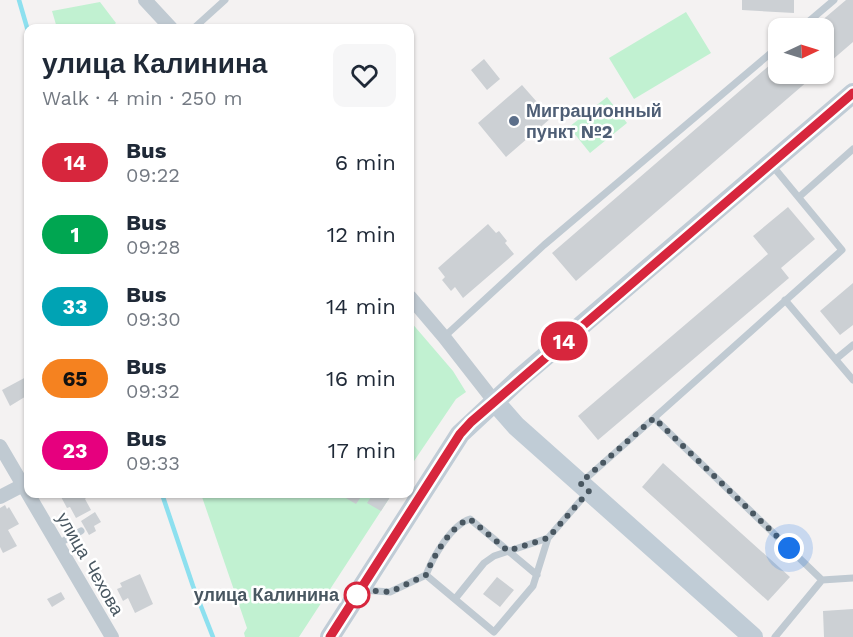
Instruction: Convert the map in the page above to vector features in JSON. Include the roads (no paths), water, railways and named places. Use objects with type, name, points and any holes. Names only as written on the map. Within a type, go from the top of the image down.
[{"type":"main road","points":[[330,637],[460,434],[494,401],[853,93]]},
{"type":"main road","points":[[494,401],[516,426],[753,637]]},
{"type":"street","points":[[145,0],[167,24]]},
{"type":"street","points":[[414,302],[494,401]]},
{"type":"street","name":"улица Чехова","points":[[0,446],[23,485]]},
{"type":"street","points":[[0,497],[23,485]]},
{"type":"street","name":"улица Чехова","points":[[31,498],[112,637]]},
{"type":"lane","points":[[198,24],[225,0]]},
{"type":"lane","points":[[813,18],[834,0]]},
{"type":"lane","points":[[444,337],[544,245],[768,55]]},
{"type":"lane","points":[[799,197],[853,149]]},
{"type":"lane","points":[[426,575],[494,632],[533,586],[548,538],[585,487],[654,418],[842,250],[771,163]]},
{"type":"lane","points":[[785,300],[853,380]]},
{"type":"lane","points":[[836,360],[853,345]]},
{"type":"lane","points":[[654,418],[822,580]]},
{"type":"lane","points":[[360,590],[390,592],[426,575],[432,557],[462,522],[470,519],[537,575]]},
{"type":"lane","points":[[58,544],[81,531]]},
{"type":"lane","points":[[455,599],[484,563],[494,556],[548,538]]},
{"type":"lane","points":[[775,637],[822,580],[853,578]]},
{"type":"waterway","points":[[19,0],[26,24]]},
{"type":"waterway","points":[[163,498],[213,637]]},
{"type":"place","name":"Миграционный пункт №2","points":[[514,121]]},
{"type":"place","name":"улица Калинина","points":[[357,595]]}]
